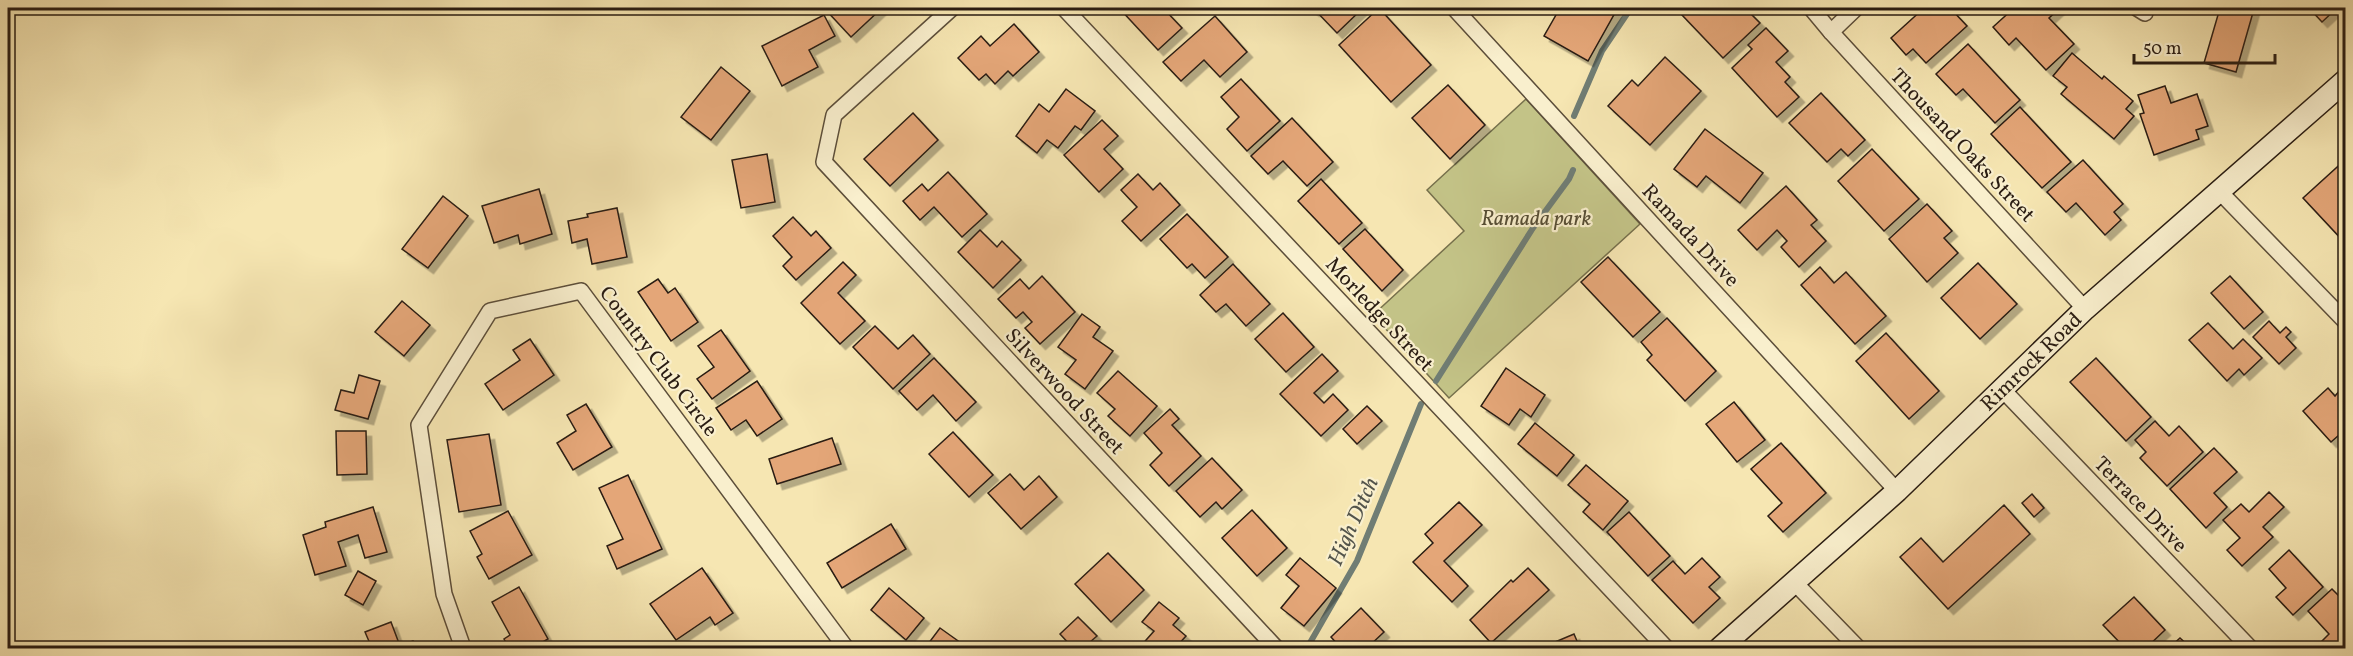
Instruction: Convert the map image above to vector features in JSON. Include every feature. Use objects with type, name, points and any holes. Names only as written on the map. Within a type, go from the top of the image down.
[{"type":"main road","name":"Rimrock Road","points":[[1720,648],[1897,490],[2085,309],[2346,80]]},
{"type":"street","name":"Silverwood Street","points":[[952,8],[834,115],[824,162],[1276,648]]},
{"type":"street","name":"Morledge Street","points":[[1064,8],[1666,648]]},
{"type":"street","name":"Ramada Drive","points":[[1454,8],[1897,490]]},
{"type":"street","name":"Thousand Oaks Street","points":[[1811,8],[2085,309]]},
{"type":"street","points":[[1831,32],[1856,8]]},
{"type":"street","points":[[2220,192],[2346,322]]},
{"type":"street","name":"Country Club Circle","points":[[463,648],[444,594],[419,425],[490,311],[580,291],[846,648]]},
{"type":"street","name":"Terrace Drive","points":[[2002,389],[2250,648]]},
{"type":"street","points":[[1795,583],[1858,648]]},
{"type":"green space","name":"Ramada park","points":[[1526,99],[1640,224],[1449,398],[1373,315],[1464,231],[1427,190]]},
{"type":"building","points":[[824,8],[882,8],[851,37]]},
{"type":"building","points":[[1119,8],[1163,8],[1182,28],[1158,50]]},
{"type":"building","points":[[1310,8],[1363,8],[1337,33],[1315,10]]},
{"type":"building","points":[[1379,8],[1431,65],[1391,102],[1339,45]]},
{"type":"building","points":[[1560,8],[1609,8],[1616,11],[1588,61],[1544,36]]},
{"type":"building","points":[[1690,8],[1745,8],[1760,23],[1723,58],[1682,15]]},
{"type":"building","points":[[1924,8],[1950,8],[1967,26],[1926,63],[1913,49],[1906,55],[1891,38]]},
{"type":"building","points":[[2014,8],[2060,8],[2049,18],[2074,44],[2046,70],[2016,38],[2009,45],[1993,27]]},
{"type":"building","points":[[2220,8],[2254,9],[2236,72],[2204,63]]},
{"type":"building","points":[[2309,8],[2337,8],[2322,22]]},
{"type":"building","points":[[824,15],[835,36],[809,50],[818,67],[782,86],[762,46]]},
{"type":"building","points":[[1215,16],[1247,52],[1220,77],[1204,60],[1181,81],[1163,62]]},
{"type":"building","points":[[1014,24],[1039,52],[1013,76],[1008,71],[995,84],[986,74],[979,80],[958,58],[981,36],[990,46]]},
{"type":"building","points":[[1766,28],[1788,51],[1776,62],[1790,77],[1785,82],[1799,97],[1777,117],[1732,68],[1752,49],[1748,45]]},
{"type":"building","points":[[1968,44],[2020,100],[1995,123],[1963,89],[1956,95],[1936,74]]},
{"type":"building","points":[[2072,53],[2102,79],[2104,76],[2133,101],[2126,109],[2134,116],[2114,139],[2061,94],[2067,87],[2053,76]]},
{"type":"building","points":[[1665,57],[1701,91],[1650,145],[1608,106],[1632,80],[1638,86]]},
{"type":"building","points":[[721,67],[750,91],[711,140],[681,117]]},
{"type":"building","points":[[1241,79],[1280,121],[1247,151],[1227,129],[1239,117],[1221,97]]},
{"type":"building","points":[[1448,85],[1485,125],[1450,159],[1412,118]]},
{"type":"building","points":[[2165,86],[2171,103],[2197,94],[2208,126],[2196,130],[2199,139],[2154,155],[2140,114],[2144,113],[2138,95]]},
{"type":"building","points":[[1066,89],[1095,111],[1081,130],[1075,126],[1058,148],[1047,140],[1037,153],[1016,136],[1039,104],[1049,112]]},
{"type":"building","points":[[1821,93],[1865,140],[1848,156],[1841,149],[1827,162],[1789,123]]},
{"type":"building","points":[[2020,107],[2071,162],[2042,188],[1991,134]]},
{"type":"building","points":[[913,113],[938,140],[890,186],[864,159]]},
{"type":"building","points":[[1292,118],[1333,162],[1307,186],[1283,161],[1268,174],[1251,156]]},
{"type":"building","points":[[1102,120],[1118,136],[1104,149],[1123,169],[1099,192],[1064,155]]},
{"type":"building","points":[[1705,129],[1763,173],[1740,203],[1706,176],[1697,187],[1674,169]]},
{"type":"building","points":[[1872,149],[1919,199],[1884,231],[1838,181]]},
{"type":"building","points":[[767,154],[775,202],[741,208],[732,160]]},
{"type":"building","points":[[2346,159],[2346,244],[2303,198]]},
{"type":"building","points":[[2083,160],[2123,204],[2114,212],[2121,220],[2105,235],[2076,203],[2066,212],[2047,192]]},
{"type":"building","points":[[948,172],[987,214],[962,237],[934,207],[920,220],[903,201],[922,184],[928,191]]},
{"type":"building","points":[[1138,174],[1153,190],[1160,183],[1180,205],[1141,241],[1122,221],[1137,207],[1121,190]]},
{"type":"building","points":[[1321,179],[1362,223],[1339,244],[1298,201]]},
{"type":"building","points":[[1786,186],[1817,220],[1811,225],[1826,241],[1799,267],[1781,247],[1787,241],[1777,230],[1757,250],[1738,230]]},
{"type":"building","points":[[539,189],[552,234],[520,244],[518,235],[494,243],[482,206]]},
{"type":"building","points":[[443,196],[468,216],[428,268],[402,249]]},
{"type":"building","points":[[1927,204],[1952,231],[1944,238],[1958,253],[1927,282],[1889,239]]},
{"type":"building","points":[[617,208],[627,257],[592,264],[587,239],[572,243],[568,221],[588,217],[587,214]]},
{"type":"building","points":[[1187,214],[1228,257],[1205,278],[1192,264],[1187,268],[1160,239]]},
{"type":"building","points":[[793,217],[811,236],[816,231],[831,248],[796,280],[783,266],[792,257],[773,236]]},
{"type":"building","points":[[1365,229],[1403,270],[1382,291],[1343,249]]},
{"type":"building","points":[[980,230],[997,247],[1002,241],[1021,260],[993,288],[958,252]]},
{"type":"building","points":[[1608,257],[1660,312],[1633,337],[1581,282]]},
{"type":"building","points":[[843,262],[856,275],[838,293],[865,321],[840,344],[801,303]]},
{"type":"building","points":[[1978,263],[2017,304],[1980,339],[1941,298]]},
{"type":"building","points":[[1233,264],[1270,304],[1246,326],[1226,304],[1216,312],[1200,295]]},
{"type":"building","points":[[1820,267],[1834,283],[1846,272],[1886,316],[1855,344],[1801,285]]},
{"type":"building","points":[[1042,276],[1075,312],[1040,344],[1025,328],[1032,322],[1023,312],[1016,318],[998,299],[1020,279],[1029,289]]},
{"type":"building","points":[[2230,276],[2263,312],[2244,329],[2211,293]]},
{"type":"building","points":[[658,279],[668,293],[675,288],[698,322],[671,341],[638,292]]},
{"type":"building","points":[[402,301],[430,325],[404,356],[375,332]]},
{"type":"building","points":[[1283,313],[1314,347],[1286,372],[1255,339]]},
{"type":"building","points":[[1082,314],[1100,327],[1093,337],[1113,351],[1085,389],[1065,374],[1076,360],[1058,347]]},
{"type":"building","points":[[1667,318],[1716,371],[1685,401],[1647,360],[1652,355],[1641,342]]},
{"type":"building","points":[[2269,321],[2280,333],[2286,327],[2291,332],[2286,337],[2296,348],[2279,364],[2253,337]]},
{"type":"building","points":[[2208,323],[2233,349],[2243,339],[2262,358],[2244,375],[2239,369],[2227,381],[2189,340]]},
{"type":"building","points":[[875,326],[898,349],[913,335],[930,354],[893,389],[853,347]]},
{"type":"building","points":[[721,330],[750,371],[712,399],[697,379],[714,367],[698,346]]},
{"type":"building","points":[[1886,333],[1939,391],[1909,419],[1856,361]]},
{"type":"building","points":[[530,339],[554,375],[503,410],[485,384],[520,360],[513,350]]},
{"type":"building","points":[[1322,354],[1338,371],[1314,393],[1324,403],[1333,394],[1348,410],[1321,436],[1280,394]]},
{"type":"building","points":[[934,358],[976,402],[956,421],[933,395],[917,410],[899,391]]},
{"type":"building","points":[[2096,358],[2151,417],[2126,441],[2070,382]]},
{"type":"building","points":[[1506,368],[1545,395],[1531,417],[1520,409],[1509,425],[1481,406]]},
{"type":"building","points":[[1118,371],[1157,406],[1130,436],[1108,416],[1115,409],[1097,393]]},
{"type":"building","points":[[359,375],[380,381],[368,419],[335,410],[341,390],[354,393]]},
{"type":"building","points":[[757,381],[782,419],[757,436],[746,420],[731,430],[716,408]]},
{"type":"building","points":[[2328,388],[2335,396],[2340,390],[2346,396],[2346,429],[2331,442],[2303,411]]},
{"type":"building","points":[[1734,402],[1765,440],[1737,462],[1706,424]]},
{"type":"building","points":[[586,404],[612,447],[573,470],[557,443],[576,431],[567,415]]},
{"type":"building","points":[[1367,406],[1382,421],[1357,444],[1343,429]]},
{"type":"building","points":[[1170,409],[1179,419],[1172,425],[1201,456],[1169,486],[1150,465],[1162,453],[1144,433]]},
{"type":"building","points":[[2155,421],[2169,436],[2179,426],[2203,452],[2167,486],[2140,458],[2146,452],[2135,440]]},
{"type":"building","points":[[1535,423],[1574,455],[1557,476],[1518,444]]},
{"type":"building","points":[[336,431],[366,431],[367,474],[337,475]]},
{"type":"building","points":[[953,432],[993,475],[969,497],[929,454]]},
{"type":"building","points":[[489,434],[501,505],[459,512],[447,440]]},
{"type":"building","points":[[832,438],[841,464],[777,484],[769,459]]},
{"type":"building","points":[[1781,443],[1826,493],[1783,532],[1768,516],[1782,503],[1751,469]]},
{"type":"building","points":[[2214,448],[2237,472],[2214,493],[2227,507],[2206,528],[2170,489]]},
{"type":"building","points":[[1212,458],[1242,490],[1222,509],[1216,502],[1200,517],[1176,491]]},
{"type":"building","points":[[1586,465],[1628,501],[1603,530],[1583,512],[1590,504],[1568,485]]},
{"type":"building","points":[[1010,474],[1024,490],[1039,476],[1057,497],[1021,529],[988,493]]},
{"type":"building","points":[[628,475],[662,549],[617,569],[607,546],[623,539],[599,488]]},
{"type":"building","points":[[2269,492],[2284,507],[2263,527],[2273,537],[2242,566],[2227,550],[2240,538],[2223,520],[2241,504],[2249,512]]},
{"type":"building","points":[[2032,494],[2044,508],[2034,517],[2022,503]]},
{"type":"building","points":[[1459,502],[1482,525],[1444,561],[1468,586],[1452,602],[1413,562],[1433,543],[1425,534]]},
{"type":"building","points":[[2004,505],[2030,534],[1948,609],[1900,557],[1921,538],[1943,562]]},
{"type":"building","points":[[373,507],[387,552],[365,558],[358,535],[338,542],[346,566],[315,575],[303,535],[326,527],[325,522]]},
{"type":"building","points":[[1252,510],[1287,548],[1257,576],[1222,538]]},
{"type":"building","points":[[508,511],[532,555],[489,579],[477,557],[482,554],[470,531]]},
{"type":"building","points":[[1629,512],[1670,556],[1648,576],[1607,532]]},
{"type":"building","points":[[891,524],[906,549],[842,588],[827,563]]},
{"type":"building","points":[[2289,550],[2323,587],[2293,615],[2276,597],[2286,588],[2269,569]]},
{"type":"building","points":[[1108,553],[1144,590],[1111,622],[1075,584]]},
{"type":"building","points":[[1300,558],[1336,588],[1304,626],[1281,608],[1299,586],[1286,575]]},
{"type":"building","points":[[1702,558],[1720,577],[1709,587],[1720,598],[1693,623],[1652,580],[1673,561],[1685,574]]},
{"type":"building","points":[[702,568],[733,613],[715,625],[710,617],[676,640],[650,604]]},
{"type":"building","points":[[1528,568],[1549,590],[1491,643],[1470,620],[1511,580],[1513,582]]},
{"type":"building","points":[[358,571],[376,581],[363,605],[345,595]]},
{"type":"building","points":[[519,587],[548,639],[532,648],[509,648],[504,639],[510,635],[492,602]]},
{"type":"building","points":[[889,588],[924,618],[906,640],[871,610]]},
{"type":"building","points":[[2332,589],[2346,603],[2346,643],[2339,648],[2329,648],[2322,641],[2329,634],[2308,611]]},
{"type":"building","points":[[2134,597],[2165,630],[2146,648],[2125,648],[2103,625]]},
{"type":"building","points":[[1159,602],[1179,618],[1173,625],[1186,636],[1175,648],[1139,648],[1154,631],[1142,622]]},
{"type":"building","points":[[1361,608],[1384,632],[1367,648],[1337,648],[1339,646],[1331,637]]},
{"type":"building","points":[[1078,617],[1097,636],[1083,648],[1073,648],[1060,634]]},
{"type":"building","points":[[391,622],[400,646],[413,641],[416,648],[362,648],[371,646],[365,632]]},
{"type":"building","points":[[940,628],[968,648],[925,648]]},
{"type":"building","points":[[1574,634],[1580,648],[1549,648],[1548,645]]},
{"type":"building","points":[[2180,638],[2191,648],[2169,648]]},
{"type":"waterway","name":"High Ditch","points":[[1574,116],[1602,51],[1631,8]]},
{"type":"waterway","name":"High Ditch","points":[[1436,381],[1533,228],[1569,179],[1573,170]]},
{"type":"waterway","name":"High Ditch","points":[[1307,648],[1357,561],[1421,404]]}]
